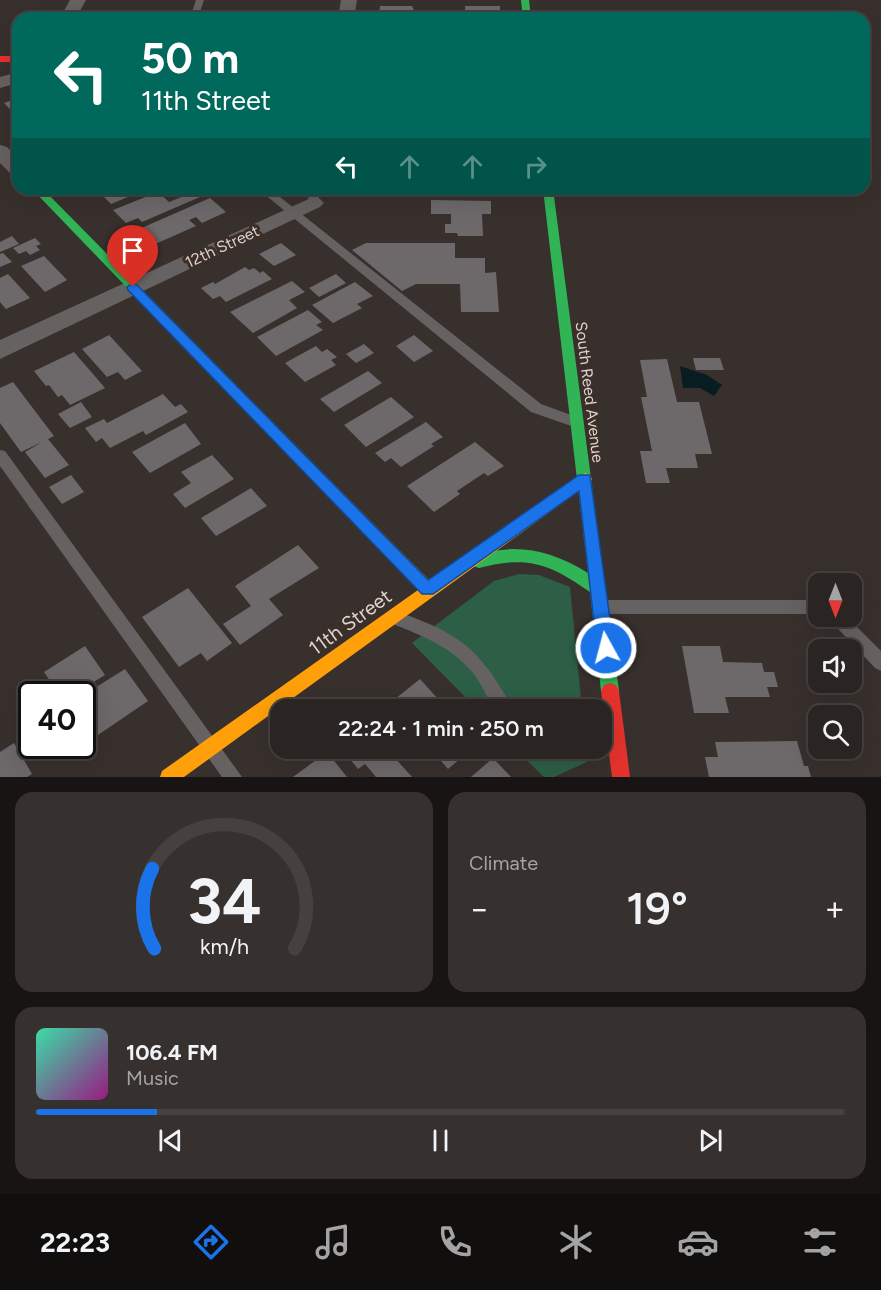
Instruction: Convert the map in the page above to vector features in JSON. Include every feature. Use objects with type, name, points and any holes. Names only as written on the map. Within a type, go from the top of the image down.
[{"type":"street","points":[[0,151],[12,164]]},
{"type":"street","points":[[43,195],[427,589]]},
{"type":"street","name":"South Reed Avenue","points":[[549,195],[621,777]]},
{"type":"street","name":"12th Street","points":[[0,350],[307,202]]},
{"type":"street","name":"11th Street","points":[[169,777],[427,589],[585,479]]},
{"type":"street","points":[[460,567],[508,553],[538,553],[564,564],[599,590]]},
{"type":"lane","points":[[283,195],[307,202],[536,408],[577,423]]},
{"type":"lane","points":[[0,455],[233,777]]},
{"type":"lane","points":[[601,607],[808,607]]},
{"type":"lane","points":[[392,616],[443,638],[463,652],[480,669],[499,699]]},
{"type":"lane","points":[[847,627],[881,663]]},
{"type":"green space","points":[[519,574],[539,575],[570,587],[581,699],[467,699],[412,643],[494,581]]},
{"type":"green space","points":[[525,759],[587,759],[587,762],[554,777],[544,777]]},
{"type":"water","points":[[680,366],[707,375],[722,385],[714,396],[700,388],[683,388]]},
{"type":"building","points":[[380,6],[412,6],[415,12],[379,12]]},
{"type":"building","points":[[465,6],[500,6],[500,11],[494,12],[465,12]]},
{"type":"building","points":[[12,100],[12,111],[4,103]]},
{"type":"building","points":[[102,195],[133,195],[111,204]]},
{"type":"building","points":[[150,195],[161,195],[169,202],[186,195],[200,197],[142,222],[138,218],[126,223],[113,210]]},
{"type":"building","points":[[210,198],[226,212],[202,223],[196,217],[189,220],[196,226],[153,245],[137,230]]},
{"type":"building","points":[[431,200],[491,201],[491,214],[482,214],[483,236],[458,236],[457,233],[445,233],[445,224],[451,224],[451,214],[431,214]]},
{"type":"building","points":[[12,236],[19,244],[0,252],[0,242]]},
{"type":"building","points":[[35,238],[41,244],[36,246],[40,250],[30,255],[26,251],[19,254],[13,248]]},
{"type":"building","points":[[281,243],[296,255],[274,266],[259,254]]},
{"type":"building","points":[[366,243],[455,243],[455,258],[485,258],[485,273],[496,272],[499,312],[461,312],[460,284],[416,284],[402,291],[352,250]]},
{"type":"building","points":[[3,253],[12,262],[0,267],[0,254]]},
{"type":"building","points":[[44,256],[67,280],[45,292],[21,266]]},
{"type":"building","points":[[245,267],[249,270],[254,268],[260,273],[263,271],[272,279],[226,302],[220,296],[213,299],[201,288],[213,282],[215,284]]},
{"type":"building","points":[[8,274],[30,298],[6,309],[0,302],[0,278]]},
{"type":"building","points":[[336,274],[346,283],[319,297],[309,288]]},
{"type":"building","points":[[292,281],[305,292],[289,300],[297,308],[253,333],[230,312]]},
{"type":"building","points":[[355,282],[373,296],[357,304],[362,308],[333,323],[312,305]]},
{"type":"building","points":[[308,310],[322,322],[316,325],[323,330],[276,356],[257,337]]},
{"type":"building","points":[[109,335],[142,371],[125,380],[118,372],[107,377],[82,349]]},
{"type":"building","points":[[414,335],[433,351],[414,362],[396,346]]},
{"type":"building","points":[[364,344],[374,353],[356,363],[346,354]]},
{"type":"building","points":[[316,346],[322,352],[327,349],[337,357],[331,360],[336,365],[305,382],[285,363]]},
{"type":"building","points":[[74,352],[105,388],[70,405],[62,395],[58,397],[49,385],[46,386],[34,371]]},
{"type":"building","points":[[693,358],[720,358],[724,370],[696,370]]},
{"type":"building","points":[[667,359],[677,402],[699,402],[712,454],[695,454],[698,468],[666,468],[670,483],[646,483],[640,451],[652,451],[641,397],[647,397],[640,360]]},
{"type":"building","points":[[368,371],[382,383],[334,412],[320,399]]},
{"type":"building","points":[[13,382],[54,436],[48,439],[69,465],[45,478],[25,452],[42,442],[21,452],[0,423],[0,388]]},
{"type":"building","points":[[163,394],[175,407],[181,404],[188,412],[146,435],[143,431],[110,448],[102,438],[96,442],[85,428],[104,419],[107,423]]},
{"type":"building","points":[[391,397],[414,417],[366,447],[344,425]]},
{"type":"building","points":[[81,402],[92,417],[70,428],[58,414]]},
{"type":"building","points":[[426,422],[443,437],[431,444],[434,446],[401,467],[391,458],[385,462],[375,453]]},
{"type":"building","points":[[185,423],[201,444],[150,473],[132,452]]},
{"type":"building","points":[[475,442],[504,466],[488,476],[484,473],[457,491],[460,494],[434,512],[407,486]]},
{"type":"building","points":[[212,455],[234,479],[185,508],[173,494],[191,483],[181,472]]},
{"type":"building","points":[[71,475],[84,492],[62,504],[49,487]]},
{"type":"building","points":[[251,488],[267,506],[216,536],[201,518]]},
{"type":"building","points":[[298,545],[319,568],[269,599],[283,615],[240,645],[223,624],[251,606],[235,586]]},
{"type":"building","points":[[188,588],[232,643],[207,661],[201,653],[179,667],[142,617]]},
{"type":"building","points":[[85,646],[105,675],[95,681],[50,681],[44,672]]},
{"type":"building","points":[[682,646],[720,646],[723,662],[762,663],[764,672],[774,672],[778,687],[767,687],[770,697],[725,697],[729,713],[694,713]]},
{"type":"building","points":[[125,669],[148,701],[96,736],[96,687]]},
{"type":"building","points":[[420,679],[438,699],[395,699]]},
{"type":"building","points":[[797,741],[804,766],[808,766],[811,777],[709,777],[705,757],[718,757],[715,742]]},
{"type":"building","points":[[14,743],[18,750],[18,759],[23,759],[32,774],[27,777],[0,777],[0,752]]},
{"type":"building","points":[[317,759],[333,759],[347,777],[293,777]]},
{"type":"building","points":[[350,759],[396,759],[412,777],[376,777],[365,764],[358,769]]},
{"type":"building","points":[[439,759],[460,759],[448,769]]},
{"type":"building","points":[[494,759],[511,777],[471,777]]},
{"type":"traffic: fast","points":[[525,0],[526,12]]},
{"type":"traffic: fast","points":[[43,195],[326,485]]},
{"type":"traffic: fast","points":[[549,195],[610,691]]},
{"type":"traffic: fast","points":[[479,561],[514,554],[543,558],[570,570],[599,590]]},
{"type":"traffic: slow","points":[[169,777],[585,479]]},
{"type":"traffic: slow","points":[[326,485],[427,589]]},
{"type":"traffic: jam","points":[[0,59],[12,59]]},
{"type":"traffic: jam","points":[[610,691],[621,777]]},
{"type":"route","points":[[133,287],[427,589],[585,479],[606,648]]}]
